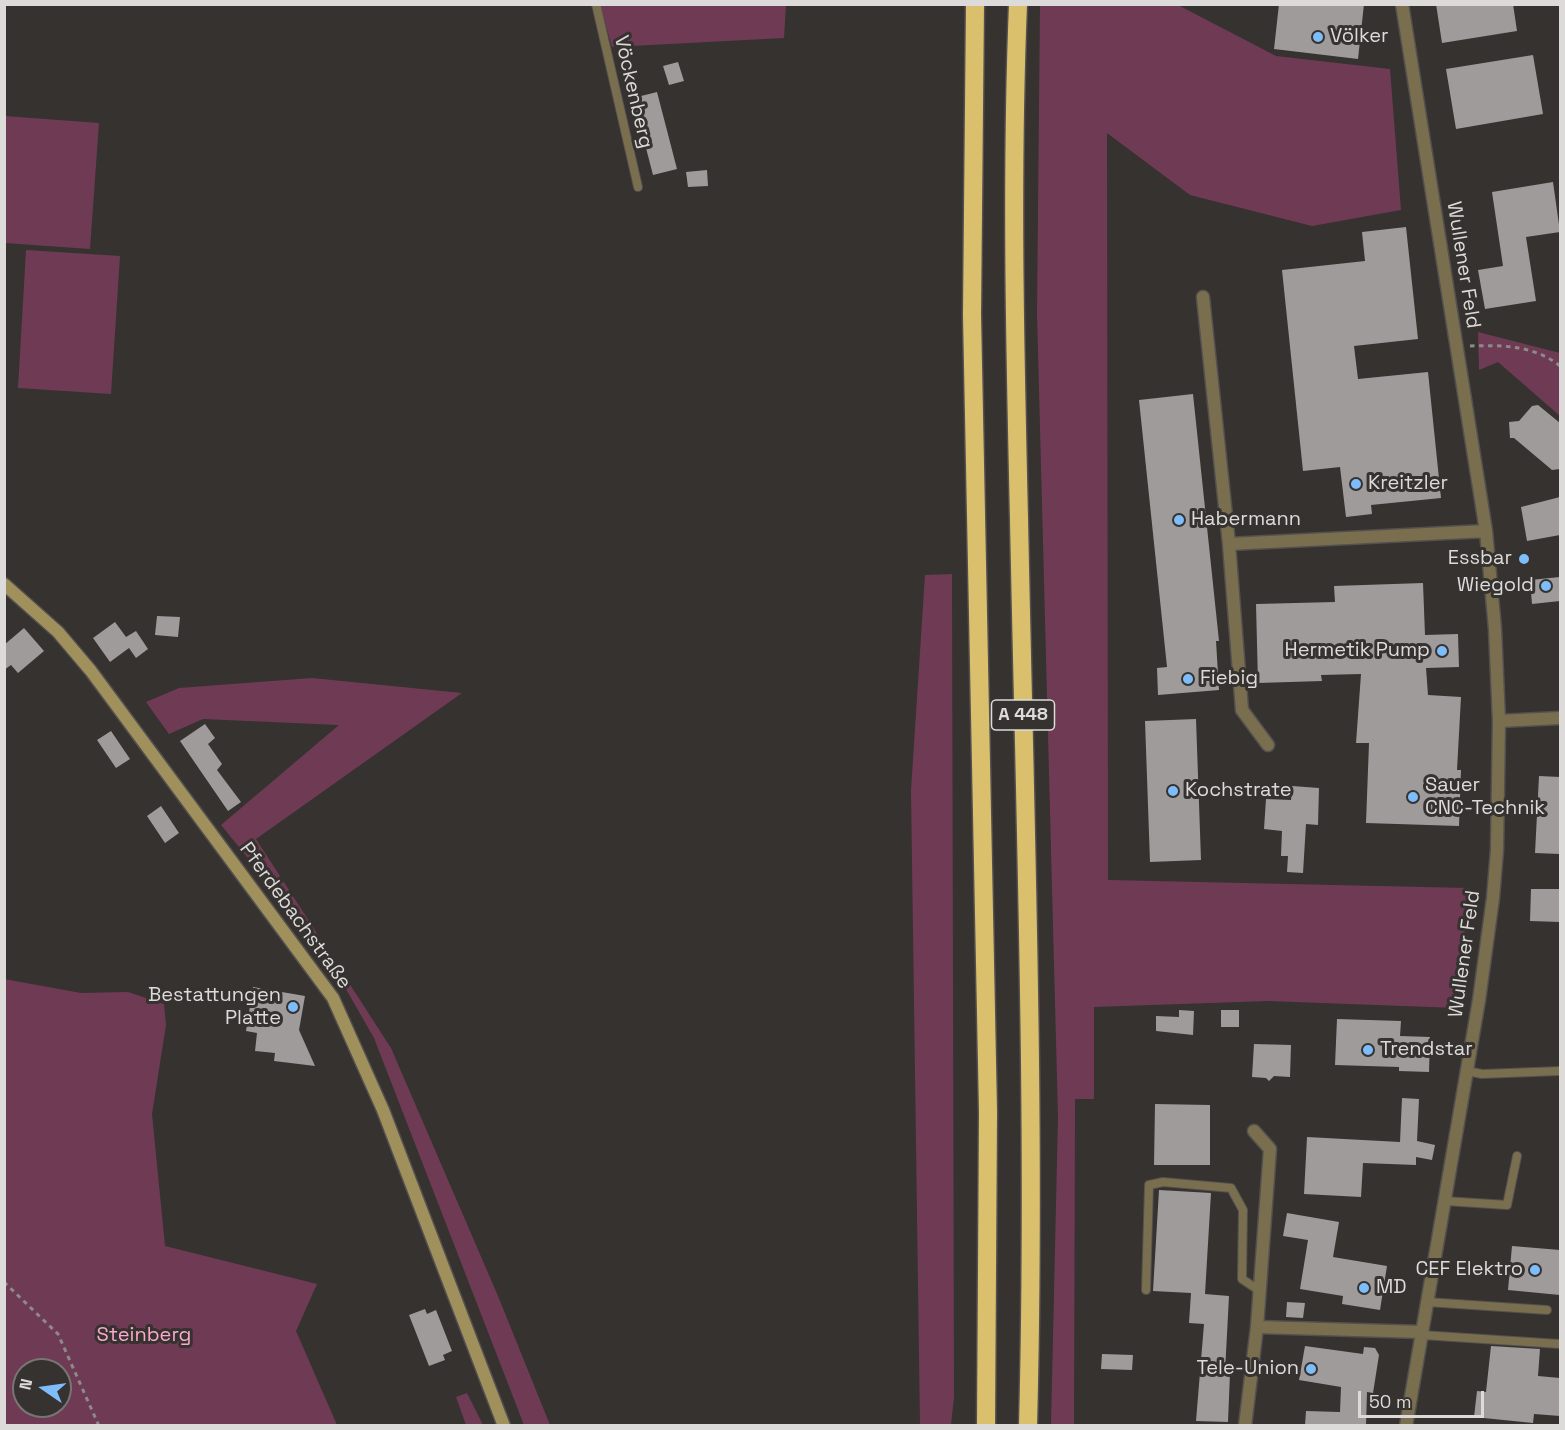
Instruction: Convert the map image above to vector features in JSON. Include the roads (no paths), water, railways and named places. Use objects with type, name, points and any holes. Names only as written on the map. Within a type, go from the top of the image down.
[{"type":"highway","name":"A 448","points":[[975,4],[972,315],[988,1112],[986,1425]]},
{"type":"highway","name":"A 448","points":[[1018,4],[1014,311],[1030,1014],[1032,1288],[1028,1425]]},
{"type":"highway","points":[[979,1425],[987,1393]]},
{"type":"main road","name":"Pferdebachstraße","points":[[4,585],[58,632],[92,671],[333,998],[383,1110],[504,1425]]},
{"type":"street","name":"Wullener Feld","points":[[1402,4],[1486,531],[1495,629],[1499,721],[1497,850],[1493,897],[1467,1071],[1406,1425]]},
{"type":"street","points":[[1203,297],[1229,544],[1242,710],[1268,745]]},
{"type":"street","points":[[1229,544],[1486,531]]},
{"type":"street","points":[[1499,721],[1560,718]]},
{"type":"street","points":[[1245,1425],[1257,1327],[1270,1149],[1254,1131]]},
{"type":"street","points":[[1257,1327],[1422,1333]]},
{"type":"lane","name":"Vöckenberg","points":[[596,4],[638,187]]},
{"type":"lane","points":[[1467,1071],[1482,1074],[1560,1071]]},
{"type":"lane","points":[[1445,1201],[1507,1205],[1517,1156]]},
{"type":"lane","points":[[1146,1290],[1149,1185],[1163,1182],[1231,1188],[1243,1210],[1242,1279],[1260,1291]]},
{"type":"lane","points":[[1427,1302],[1547,1310]]},
{"type":"lane","points":[[1422,1333],[1560,1344]]},
{"type":"place","name":"Völker","points":[[1318,37]]},
{"type":"place","name":"Kreitzler","points":[[1356,484]]},
{"type":"place","name":"Habermann","points":[[1179,520]]},
{"type":"place","name":"Essbar","points":[[1524,559]]},
{"type":"place","name":"Wiegold","points":[[1546,586]]},
{"type":"place","name":"Hermetik Pump","points":[[1442,651]]},
{"type":"place","name":"Fiebig","points":[[1188,679]]},
{"type":"place","name":"Kochstrate","points":[[1173,791]]},
{"type":"place","name":"Sauer CNC-Technik","points":[[1413,797]]},
{"type":"place","name":"Bestattungen Platte","points":[[293,1007]]},
{"type":"place","name":"Trendstar","points":[[1368,1050]]},
{"type":"place","name":"CEF Elektro","points":[[1535,1270]]},
{"type":"place","name":"MD","points":[[1364,1288]]},
{"type":"place","name":"Tele-Union","points":[[1311,1369]]},
{"type":"park label","name":"Steinberg","points":[[144,1336]]}]
